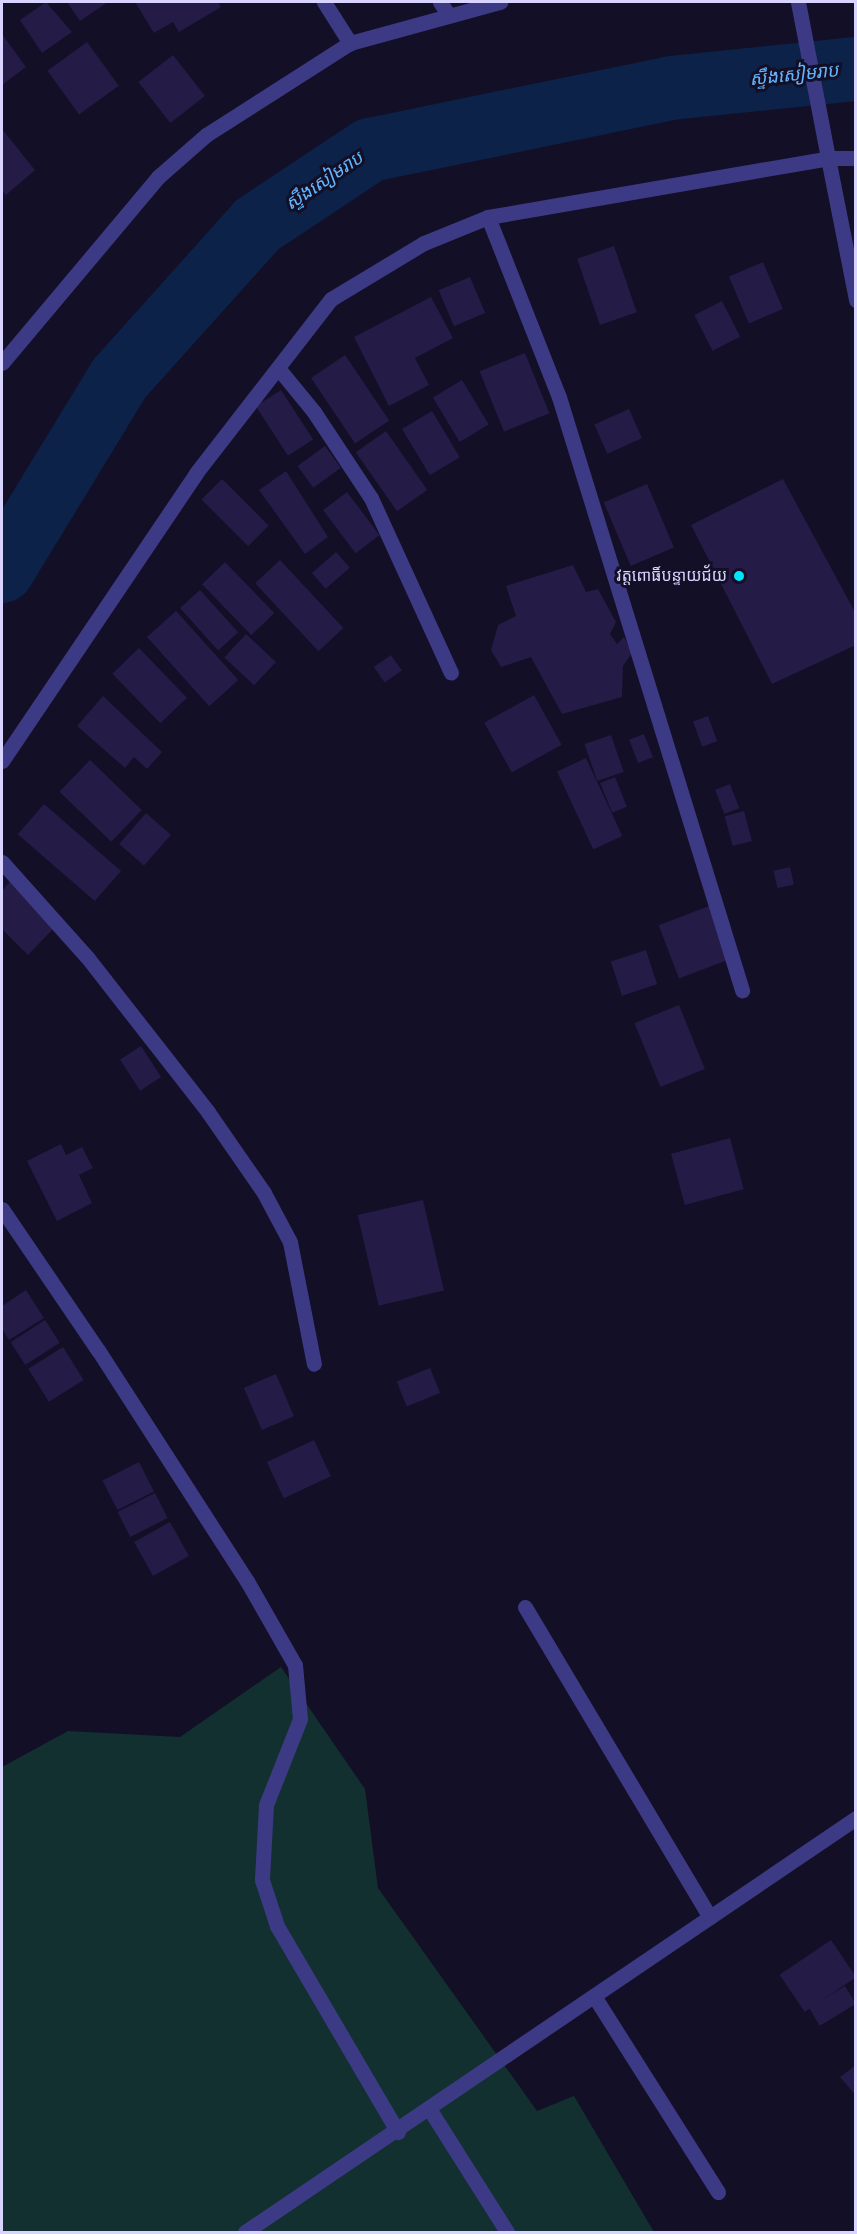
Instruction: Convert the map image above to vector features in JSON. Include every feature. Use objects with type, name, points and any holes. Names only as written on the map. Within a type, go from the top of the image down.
[{"type":"street","points":[[324,2],[351,43]]},
{"type":"street","points":[[2,363],[158,177],[206,135],[351,43],[444,8],[500,2]]},
{"type":"street","points":[[799,8],[855,300]]},
{"type":"street","points":[[2,761],[196,473],[331,299],[424,243],[488,217],[828,158],[855,158]]},
{"type":"street","points":[[488,217],[559,397],[742,990]]},
{"type":"street","points":[[278,368],[314,412],[371,498],[451,673]]},
{"type":"street","points":[[2,862],[40,899],[87,957],[208,1112],[264,1193],[290,1242],[314,1364]]},
{"type":"street","points":[[2,1209],[98,1350],[247,1581],[295,1665],[300,1719],[266,1805],[262,1880],[277,1926],[398,2132]]},
{"type":"street","points":[[525,1607],[710,1917]]},
{"type":"street","points":[[244,2232],[398,2132],[855,1818]]},
{"type":"street","points":[[594,1996],[718,2192]]},
{"type":"street","points":[[430,2110],[507,2232]]},
{"type":"green space","points":[[281,1667],[365,1789],[378,1888],[537,2111],[574,2096],[654,2232],[2,2232],[2,1767],[68,1731],[180,1737]]},
{"type":"building","points":[[46,2],[72,32],[42,53],[20,20]]},
{"type":"building","points":[[67,2],[108,2],[80,21]]},
{"type":"building","points":[[135,2],[218,2],[221,7],[179,32],[173,22],[154,33]]},
{"type":"building","points":[[2,34],[26,67],[2,85]]},
{"type":"building","points":[[87,42],[119,86],[79,114],[47,71]]},
{"type":"building","points":[[173,55],[205,96],[170,123],[138,82]]},
{"type":"building","points":[[2,129],[35,170],[6,195],[2,190]]},
{"type":"building","points":[[614,246],[637,312],[600,325],[577,259]]},
{"type":"building","points":[[763,262],[783,309],[749,323],[729,276]]},
{"type":"building","points":[[470,277],[485,313],[454,326],[439,290]]},
{"type":"building","points":[[431,297],[453,338],[415,358],[429,385],[389,406],[354,337]]},
{"type":"building","points":[[722,301],[740,337],[713,351],[694,315]]},
{"type":"building","points":[[525,353],[549,413],[504,432],[480,371]]},
{"type":"building","points":[[345,355],[389,420],[355,443],[311,378]]},
{"type":"building","points":[[462,380],[489,425],[460,442],[433,398]]},
{"type":"building","points":[[281,390],[313,439],[288,456],[256,406]]},
{"type":"building","points":[[629,409],[642,438],[607,454],[594,424]]},
{"type":"building","points":[[432,411],[460,457],[430,475],[402,429]]},
{"type":"building","points":[[386,431],[427,490],[397,511],[356,452]]},
{"type":"building","points":[[325,446],[341,468],[313,488],[297,466]]},
{"type":"building","points":[[286,471],[328,537],[305,554],[259,490]]},
{"type":"building","points":[[222,479],[269,526],[248,546],[201,500]]},
{"type":"building","points":[[783,479],[856,614],[856,645],[772,684],[691,525]]},
{"type":"building","points":[[647,484],[674,548],[631,566],[604,502]]},
{"type":"building","points":[[347,492],[379,535],[356,553],[323,510]]},
{"type":"building","points":[[336,552],[350,568],[326,589],[312,573]]},
{"type":"building","points":[[280,560],[343,628],[319,651],[255,583]]},
{"type":"building","points":[[225,562],[274,613],[251,635],[202,584]]},
{"type":"building","points":[[573,565],[586,592],[598,589],[616,622],[610,634],[617,644],[624,637],[632,653],[623,666],[622,697],[562,714],[531,657],[501,667],[491,650],[498,625],[516,616],[506,586]]},
{"type":"building","points":[[200,590],[238,632],[218,650],[180,608]]},
{"type":"building","points":[[176,611],[238,680],[209,706],[147,637]]},
{"type":"building","points":[[246,634],[276,662],[254,685],[224,657]]},
{"type":"building","points":[[139,648],[187,698],[160,723],[112,674]]},
{"type":"building","points":[[391,655],[402,671],[385,683],[374,667]]},
{"type":"building","points":[[534,695],[562,745],[512,772],[484,723]]},
{"type":"building","points":[[103,696],[162,752],[147,769],[134,757],[125,768],[77,726]]},
{"type":"building","points":[[708,716],[717,741],[702,747],[693,721]]},
{"type":"building","points":[[644,734],[653,757],[638,763],[629,740]]},
{"type":"building","points":[[611,735],[624,772],[597,781],[585,744]]},
{"type":"building","points":[[586,758],[622,836],[593,849],[557,772]]},
{"type":"building","points":[[90,760],[142,810],[111,842],[59,792]]},
{"type":"building","points":[[615,777],[627,807],[612,813],[600,783]]},
{"type":"building","points":[[730,784],[739,808],[724,814],[715,790]]},
{"type":"building","points":[[44,804],[121,871],[95,901],[18,834]]},
{"type":"building","points":[[744,811],[752,841],[733,846],[725,816]]},
{"type":"building","points":[[146,813],[171,835],[144,866],[119,844]]},
{"type":"building","points":[[790,867],[794,885],[777,888],[773,871]]},
{"type":"building","points":[[11,880],[57,925],[28,955],[2,929],[2,891]]},
{"type":"building","points":[[709,906],[729,959],[679,979],[659,925]]},
{"type":"building","points":[[646,950],[657,984],[622,996],[611,961]]},
{"type":"building","points":[[679,1005],[705,1069],[660,1087],[634,1023]]},
{"type":"building","points":[[141,1046],[161,1077],[140,1091],[120,1060]]},
{"type":"building","points":[[730,1138],[744,1189],[685,1205],[671,1154]]},
{"type":"building","points":[[61,1144],[66,1155],[82,1147],[93,1168],[79,1175],[92,1203],[57,1221],[27,1161]]},
{"type":"building","points":[[423,1200],[444,1291],[379,1306],[358,1215]]},
{"type":"building","points":[[26,1290],[44,1318],[9,1340],[2,1328],[2,1306]]},
{"type":"building","points":[[45,1320],[60,1343],[25,1365],[11,1342]]},
{"type":"building","points":[[63,1347],[84,1380],[49,1402],[28,1369]]},
{"type":"building","points":[[430,1368],[440,1393],[407,1407],[397,1381]]},
{"type":"building","points":[[276,1374],[294,1416],[262,1430],[244,1388]]},
{"type":"building","points":[[314,1440],[331,1476],[284,1498],[267,1462]]},
{"type":"building","points":[[139,1462],[154,1491],[117,1510],[102,1481]]},
{"type":"building","points":[[155,1493],[168,1518],[130,1537],[118,1512]]},
{"type":"building","points":[[170,1522],[189,1556],[153,1576],[134,1542]]},
{"type":"building","points":[[831,1940],[856,1977],[805,2012],[780,1975]]},
{"type":"building","points":[[845,1986],[856,2004],[820,2026],[809,2008]]},
{"type":"building","points":[[856,2065],[856,2096],[840,2077]]},
{"type":"waterway","name":"ស្ទឹងសៀមរាប","points":[[2,571],[119,379],[257,225],[370,150],[671,88],[856,69]]},
{"type":"place","name":"វត្តពោធិ៍បន្ទាយជ័យ","points":[[739,576]]}]
